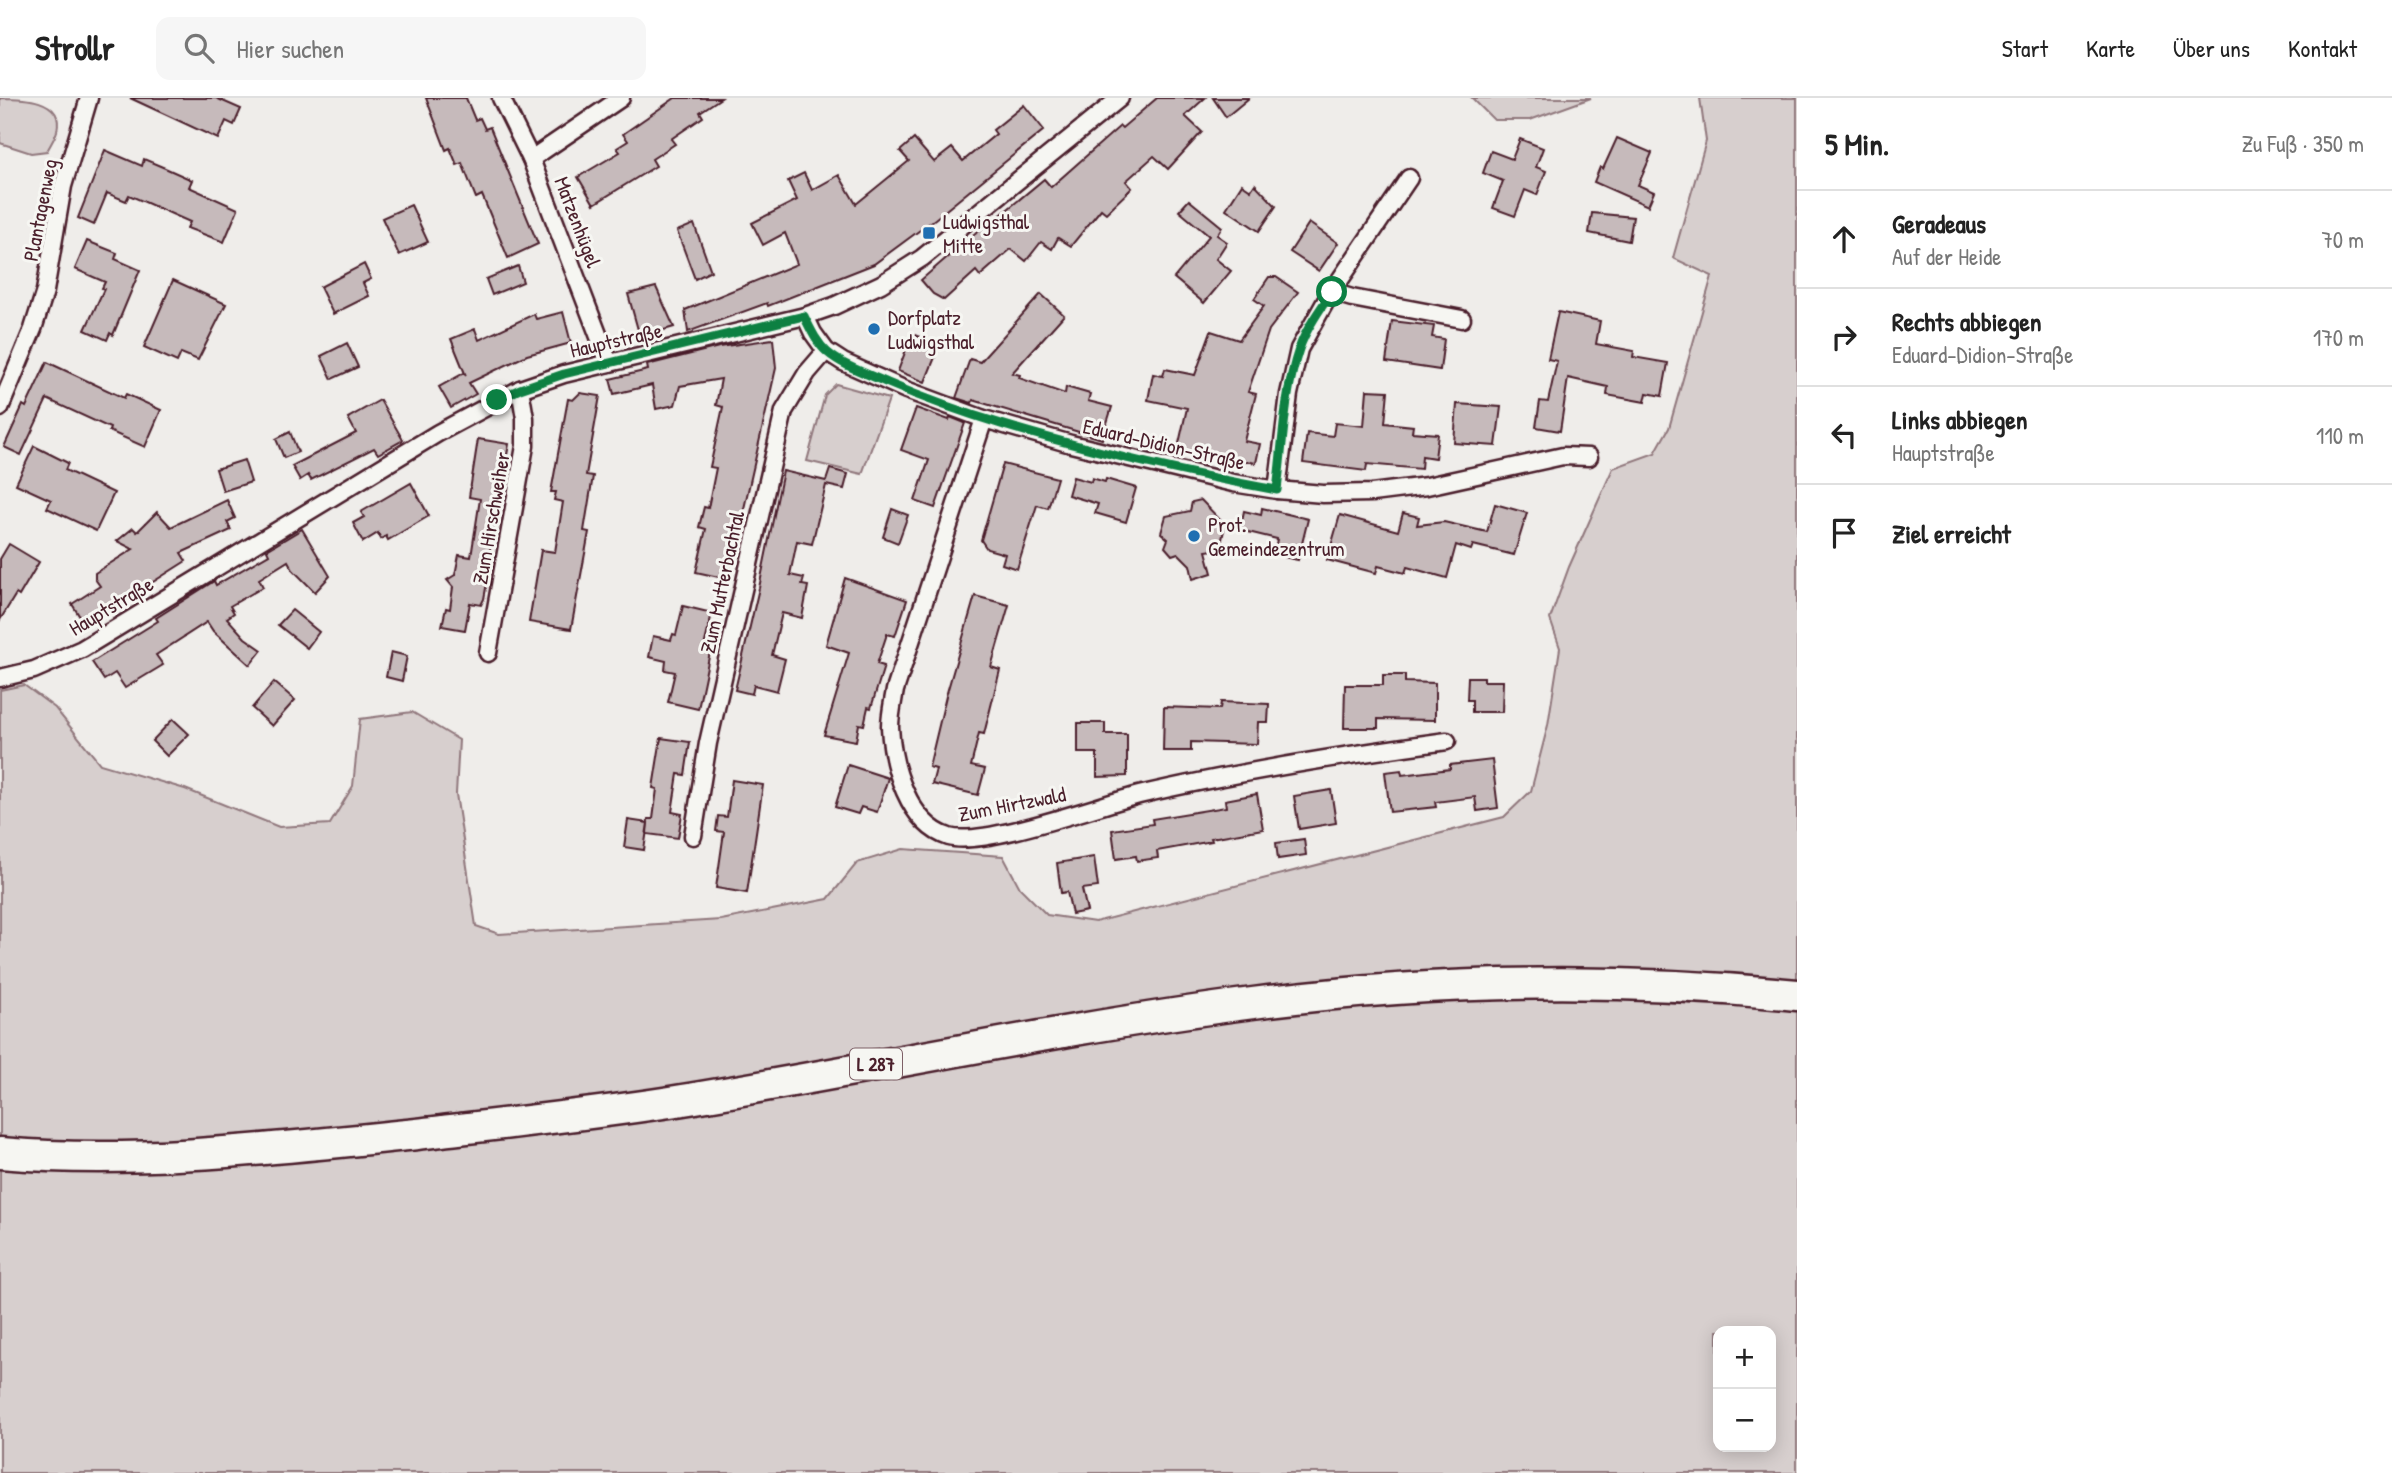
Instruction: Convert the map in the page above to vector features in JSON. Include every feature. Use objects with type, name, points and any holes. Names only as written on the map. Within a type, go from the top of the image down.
[{"type":"highway","name":"L 287","points":[[0,1153],[140,1156],[284,1148],[473,1128],[670,1101],[1036,1035],[1255,1003],[1376,992],[1531,983],[1634,985],[1797,995]]},
{"type":"street","name":"Plantagenweg","points":[[0,408],[33,329],[44,291],[63,186],[89,98]]},
{"type":"street","name":"Matzenhügel","points":[[501,98],[531,159],[609,363]]},
{"type":"street","points":[[531,159],[621,98]]},
{"type":"street","name":"Hauptstraße","points":[[0,678],[41,668],[82,649],[438,433],[520,389],[564,374],[804,316],[881,285],[922,258],[1120,98]]},
{"type":"street","points":[[1277,490],[1289,394],[1299,349],[1310,326],[1409,178]]},
{"type":"street","points":[[1332,292],[1462,319]]},
{"type":"street","name":"Eduard-Didion-Straße","points":[[804,316],[827,351],[842,362],[906,390],[984,419],[1233,483],[1323,494],[1372,493],[1427,486],[1563,456],[1589,457]]},
{"type":"street","name":"Zum Mutterbachtal","points":[[693,836],[708,743],[784,411],[807,373],[827,351]]},
{"type":"street","name":"Zum Hirschweiher","points":[[488,653],[525,446],[525,418],[520,389]]},
{"type":"street","name":"Zum Hirtzwald","points":[[984,419],[895,690],[890,725],[895,762],[912,807],[932,830],[965,839],[1019,829],[1139,796],[1237,775],[1351,754],[1447,741]]},
{"type":"shaded area","points":[[0,98],[39,102],[54,112],[58,120],[57,131],[47,151],[31,153],[0,143]]},
{"type":"shaded area","points":[[1472,98],[1591,98],[1530,120],[1494,120]]},
{"type":"shaded area","points":[[1700,98],[1797,98],[1797,1473],[0,1473],[0,690],[24,685],[55,708],[100,764],[185,789],[279,827],[330,824],[353,786],[360,719],[412,712],[459,740],[456,794],[476,926],[499,934],[721,920],[828,899],[857,863],[903,849],[1003,856],[1020,888],[1047,915],[1095,922],[1504,817],[1531,791],[1548,725],[1560,648],[1550,619],[1569,567],[1613,468],[1655,453],[1669,428],[1712,276],[1673,258],[1706,141]]},
{"type":"shaded area","points":[[836,384],[889,399],[862,474],[807,461],[825,395]]},
{"type":"building","points":[[130,98],[216,98],[241,109],[234,125],[226,121],[218,139]]},
{"type":"building","points":[[426,98],[466,98],[475,120],[480,118],[485,129],[490,127],[538,244],[508,258],[482,195],[476,198],[462,163],[457,165],[450,148],[446,150]]},
{"type":"building","points":[[675,98],[721,98],[700,112],[703,117],[671,139],[675,144],[652,159],[656,166],[594,204],[578,177],[620,152],[617,148],[628,141],[623,134]]},
{"type":"building","points":[[1157,98],[1205,98],[1185,116],[1202,132],[1168,169],[1154,156],[1126,181],[1132,188],[1106,213],[1101,209],[1071,246],[1058,238],[1052,249],[1041,242],[1026,261],[1011,249],[980,276],[976,271],[944,300],[933,294],[921,280],[989,221],[991,223],[1044,179],[1051,187],[1120,126],[1122,128]]},
{"type":"building","points":[[1213,98],[1249,98],[1226,117]]},
{"type":"building","points":[[1024,105],[1044,130],[935,219],[874,264],[768,306],[767,303],[688,332],[685,310],[797,264],[785,233],[763,245],[752,223],[797,200],[788,181],[804,173],[812,190],[839,175],[856,204],[909,161],[900,151],[914,139],[934,162],[952,148],[963,161],[996,134],[993,130]]},
{"type":"building","points":[[1617,138],[1652,153],[1638,185],[1654,192],[1648,206],[1594,182]]},
{"type":"building","points":[[1520,139],[1543,148],[1536,167],[1546,171],[1537,195],[1525,190],[1515,216],[1493,208],[1503,181],[1483,173],[1491,151],[1512,159]]},
{"type":"building","points":[[105,150],[142,166],[144,159],[165,168],[192,180],[189,187],[238,209],[224,242],[187,228],[190,222],[129,195],[126,201],[107,193],[94,225],[78,218]]},
{"type":"building","points":[[1242,184],[1251,190],[1255,184],[1276,206],[1259,231],[1226,209]]},
{"type":"building","points":[[1189,200],[1222,227],[1217,235],[1227,242],[1216,259],[1231,271],[1204,303],[1174,278],[1209,236],[1179,211]]},
{"type":"building","points":[[411,205],[428,242],[399,255],[382,218]]},
{"type":"building","points":[[1592,213],[1633,217],[1629,241],[1589,233]]},
{"type":"building","points":[[1309,223],[1338,243],[1319,271],[1290,252]]},
{"type":"building","points":[[694,224],[711,271],[695,279],[677,231]]},
{"type":"building","points":[[87,241],[117,253],[115,259],[140,270],[113,335],[110,333],[107,340],[85,330],[105,282],[75,269]]},
{"type":"building","points":[[364,264],[371,279],[363,283],[369,296],[333,314],[320,287]]},
{"type":"building","points":[[518,266],[523,282],[492,295],[486,279]]},
{"type":"building","points":[[1269,277],[1276,277],[1298,292],[1269,330],[1248,392],[1256,394],[1244,441],[1260,444],[1256,463],[1236,459],[1231,464],[1214,461],[1214,456],[1178,448],[1187,408],[1148,400],[1153,374],[1163,376],[1165,369],[1195,375],[1211,331],[1239,340],[1264,306],[1254,299]]},
{"type":"building","points":[[173,280],[226,304],[198,360],[181,353],[177,362],[144,347]]},
{"type":"building","points":[[656,287],[674,327],[640,337],[628,294]]},
{"type":"building","points":[[1041,294],[1064,315],[1012,373],[1065,394],[1066,387],[1090,394],[1088,401],[1112,407],[1102,439],[973,400],[972,403],[956,398],[970,359],[980,362]]},
{"type":"building","points":[[563,312],[571,343],[527,355],[469,383],[476,394],[451,408],[439,387],[464,373],[466,376],[451,339],[475,329],[479,340],[534,314],[536,319]]},
{"type":"building","points":[[1558,312],[1600,321],[1596,344],[1634,351],[1633,357],[1668,363],[1662,396],[1647,393],[1645,402],[1607,395],[1608,387],[1568,378],[1560,431],[1536,427],[1540,401],[1548,402],[1557,361],[1548,359]]},
{"type":"building","points":[[1392,321],[1434,326],[1432,337],[1444,339],[1440,370],[1386,362]]},
{"type":"building","points":[[912,334],[940,345],[925,382],[898,371]]},
{"type":"building","points":[[773,339],[776,368],[728,579],[696,572],[706,529],[699,527],[704,507],[708,508],[716,468],[710,467],[723,407],[716,405],[721,379],[680,386],[675,405],[656,409],[652,385],[614,394],[610,379],[648,370],[647,365],[719,347]]},
{"type":"building","points":[[347,343],[358,367],[332,379],[321,356]]},
{"type":"building","points":[[47,362],[124,398],[126,394],[161,410],[145,447],[47,399],[21,455],[4,447]]},
{"type":"building","points":[[1367,390],[1388,391],[1385,423],[1413,426],[1412,432],[1438,434],[1435,458],[1422,456],[1421,469],[1367,464],[1366,471],[1303,463],[1307,433],[1333,436],[1335,423],[1364,426]]},
{"type":"building","points":[[580,393],[600,396],[586,475],[593,476],[584,531],[589,532],[571,629],[529,622],[541,550],[555,552],[563,502],[554,500],[556,492],[551,492],[568,399],[573,400]]},
{"type":"building","points":[[380,400],[403,440],[378,454],[374,448],[311,480],[308,475],[300,480],[292,466],[356,433],[348,418]]},
{"type":"building","points":[[1457,404],[1501,407],[1496,446],[1454,443]]},
{"type":"building","points":[[916,408],[965,423],[935,508],[915,501],[929,460],[901,450]]},
{"type":"building","points":[[290,432],[298,452],[284,458],[276,439]]},
{"type":"building","points":[[478,439],[509,444],[488,560],[491,561],[484,599],[481,605],[470,603],[465,630],[442,626],[446,608],[450,609],[453,587],[447,580],[455,575],[459,555],[471,557],[480,499],[469,497]]},
{"type":"building","points":[[34,446],[68,463],[65,470],[114,493],[96,531],[47,508],[51,500],[16,484]]},
{"type":"building","points":[[244,460],[251,482],[223,491],[216,469]]},
{"type":"building","points":[[1003,464],[1057,478],[1048,508],[1037,505],[1017,569],[1002,564],[1005,554],[987,549],[981,540]]},
{"type":"building","points":[[830,469],[848,474],[844,489],[826,485],[812,544],[797,541],[790,575],[804,578],[802,585],[808,586],[802,618],[782,613],[772,655],[785,659],[777,691],[754,685],[752,694],[735,690],[783,471],[826,481]]},
{"type":"building","points":[[1073,477],[1091,482],[1092,478],[1105,482],[1106,479],[1136,488],[1126,522],[1095,513],[1098,504],[1068,495]]},
{"type":"building","points":[[411,483],[429,516],[388,540],[386,536],[381,539],[378,533],[363,542],[353,523],[364,517],[361,512]]},
{"type":"building","points":[[227,500],[235,518],[227,522],[231,530],[181,553],[186,561],[85,625],[72,604],[100,586],[95,579],[95,573],[133,549],[117,541],[133,528],[137,532],[157,512],[171,527]]},
{"type":"building","name":"Prot. Gemeindezentrum","points":[[1201,500],[1225,525],[1220,549],[1206,551],[1212,573],[1193,579],[1190,565],[1178,553],[1172,555],[1165,547],[1168,539],[1161,533],[1166,516],[1190,511],[1192,502]]},
{"type":"building","points":[[1495,504],[1527,513],[1514,555],[1473,545],[1471,550],[1456,545],[1447,578],[1407,567],[1405,573],[1378,566],[1376,573],[1327,560],[1340,515],[1398,531],[1403,513],[1419,517],[1417,525],[1444,522],[1487,532]]},
{"type":"building","points":[[1262,508],[1308,519],[1298,560],[1274,555],[1277,539],[1240,530],[1244,511],[1261,515]]},
{"type":"building","points":[[892,509],[908,515],[898,543],[883,537]]},
{"type":"building","points":[[302,529],[330,576],[315,592],[293,570],[288,561],[259,579],[263,587],[230,606],[234,613],[227,618],[245,638],[262,650],[250,665],[213,631],[207,622],[156,655],[163,665],[125,688],[115,673],[104,680],[92,662],[158,621],[156,618],[214,581],[216,585],[269,554],[267,550]]},
{"type":"building","points":[[9,544],[39,562],[19,596],[16,594],[0,620],[0,559]]},
{"type":"building","points":[[845,578],[907,600],[895,636],[887,634],[877,664],[884,666],[864,725],[859,724],[856,741],[824,735],[849,653],[826,645]]},
{"type":"building","points":[[975,596],[1009,605],[991,667],[1000,670],[984,734],[979,733],[971,766],[985,769],[978,795],[932,784],[936,769],[929,767]]},
{"type":"building","points":[[683,606],[712,613],[703,651],[710,652],[698,709],[668,702],[675,672],[665,670],[666,661],[649,657],[653,636],[671,640],[673,634],[676,635]]},
{"type":"building","points":[[292,610],[319,632],[307,648],[278,625]]},
{"type":"building","points":[[391,652],[407,656],[402,681],[386,677]]},
{"type":"building","points":[[1383,675],[1405,675],[1405,682],[1435,683],[1435,720],[1378,719],[1378,728],[1344,728],[1345,685],[1383,685]]},
{"type":"building","points":[[1468,677],[1484,677],[1484,681],[1503,681],[1502,712],[1472,712],[1472,700],[1467,700]]},
{"type":"building","points":[[274,682],[295,700],[272,726],[252,708]]},
{"type":"building","points":[[1221,702],[1269,704],[1268,722],[1258,722],[1257,744],[1191,742],[1191,751],[1163,751],[1164,707],[1220,709]]},
{"type":"building","points":[[173,719],[189,734],[167,756],[152,741]]},
{"type":"building","points":[[1078,723],[1105,723],[1105,734],[1127,734],[1127,776],[1097,777],[1097,753],[1078,753]]},
{"type":"building","points":[[661,738],[690,742],[685,775],[678,774],[672,812],[682,814],[678,838],[647,834],[648,819],[653,819],[657,789],[653,788]]},
{"type":"building","points":[[1492,760],[1498,808],[1477,811],[1475,797],[1435,802],[1436,807],[1390,812],[1385,772],[1401,770],[1402,775]]},
{"type":"building","points":[[848,765],[888,778],[877,812],[861,807],[858,814],[835,807]]},
{"type":"building","points":[[732,780],[763,785],[747,893],[716,888],[724,832],[716,831],[718,816],[727,817]]},
{"type":"building","points":[[1331,790],[1336,823],[1299,829],[1294,796]]},
{"type":"building","points":[[1257,794],[1263,829],[1157,851],[1158,858],[1137,861],[1136,856],[1116,859],[1112,830],[1153,824],[1152,819],[1226,807],[1225,800]]},
{"type":"building","points":[[628,820],[648,823],[644,850],[624,847]]},
{"type":"building","points":[[1304,839],[1306,855],[1278,859],[1276,843]]},
{"type":"building","points":[[1094,857],[1098,887],[1082,889],[1087,911],[1072,914],[1067,892],[1061,893],[1057,863]]},
{"type":"place","name":"Ludwigsthal Mitte","points":[[929,233]]},
{"type":"place","name":"Dorfplatz Ludwigsthal","points":[[874,329]]},
{"type":"place","name":"Prot. Gemeindezentrum","points":[[1194,536]]},
{"type":"route","points":[[497,400],[564,374],[804,316],[827,351],[842,362],[906,390],[984,419],[1071,444],[1233,483],[1277,490],[1289,394],[1299,349],[1332,292]]}]
